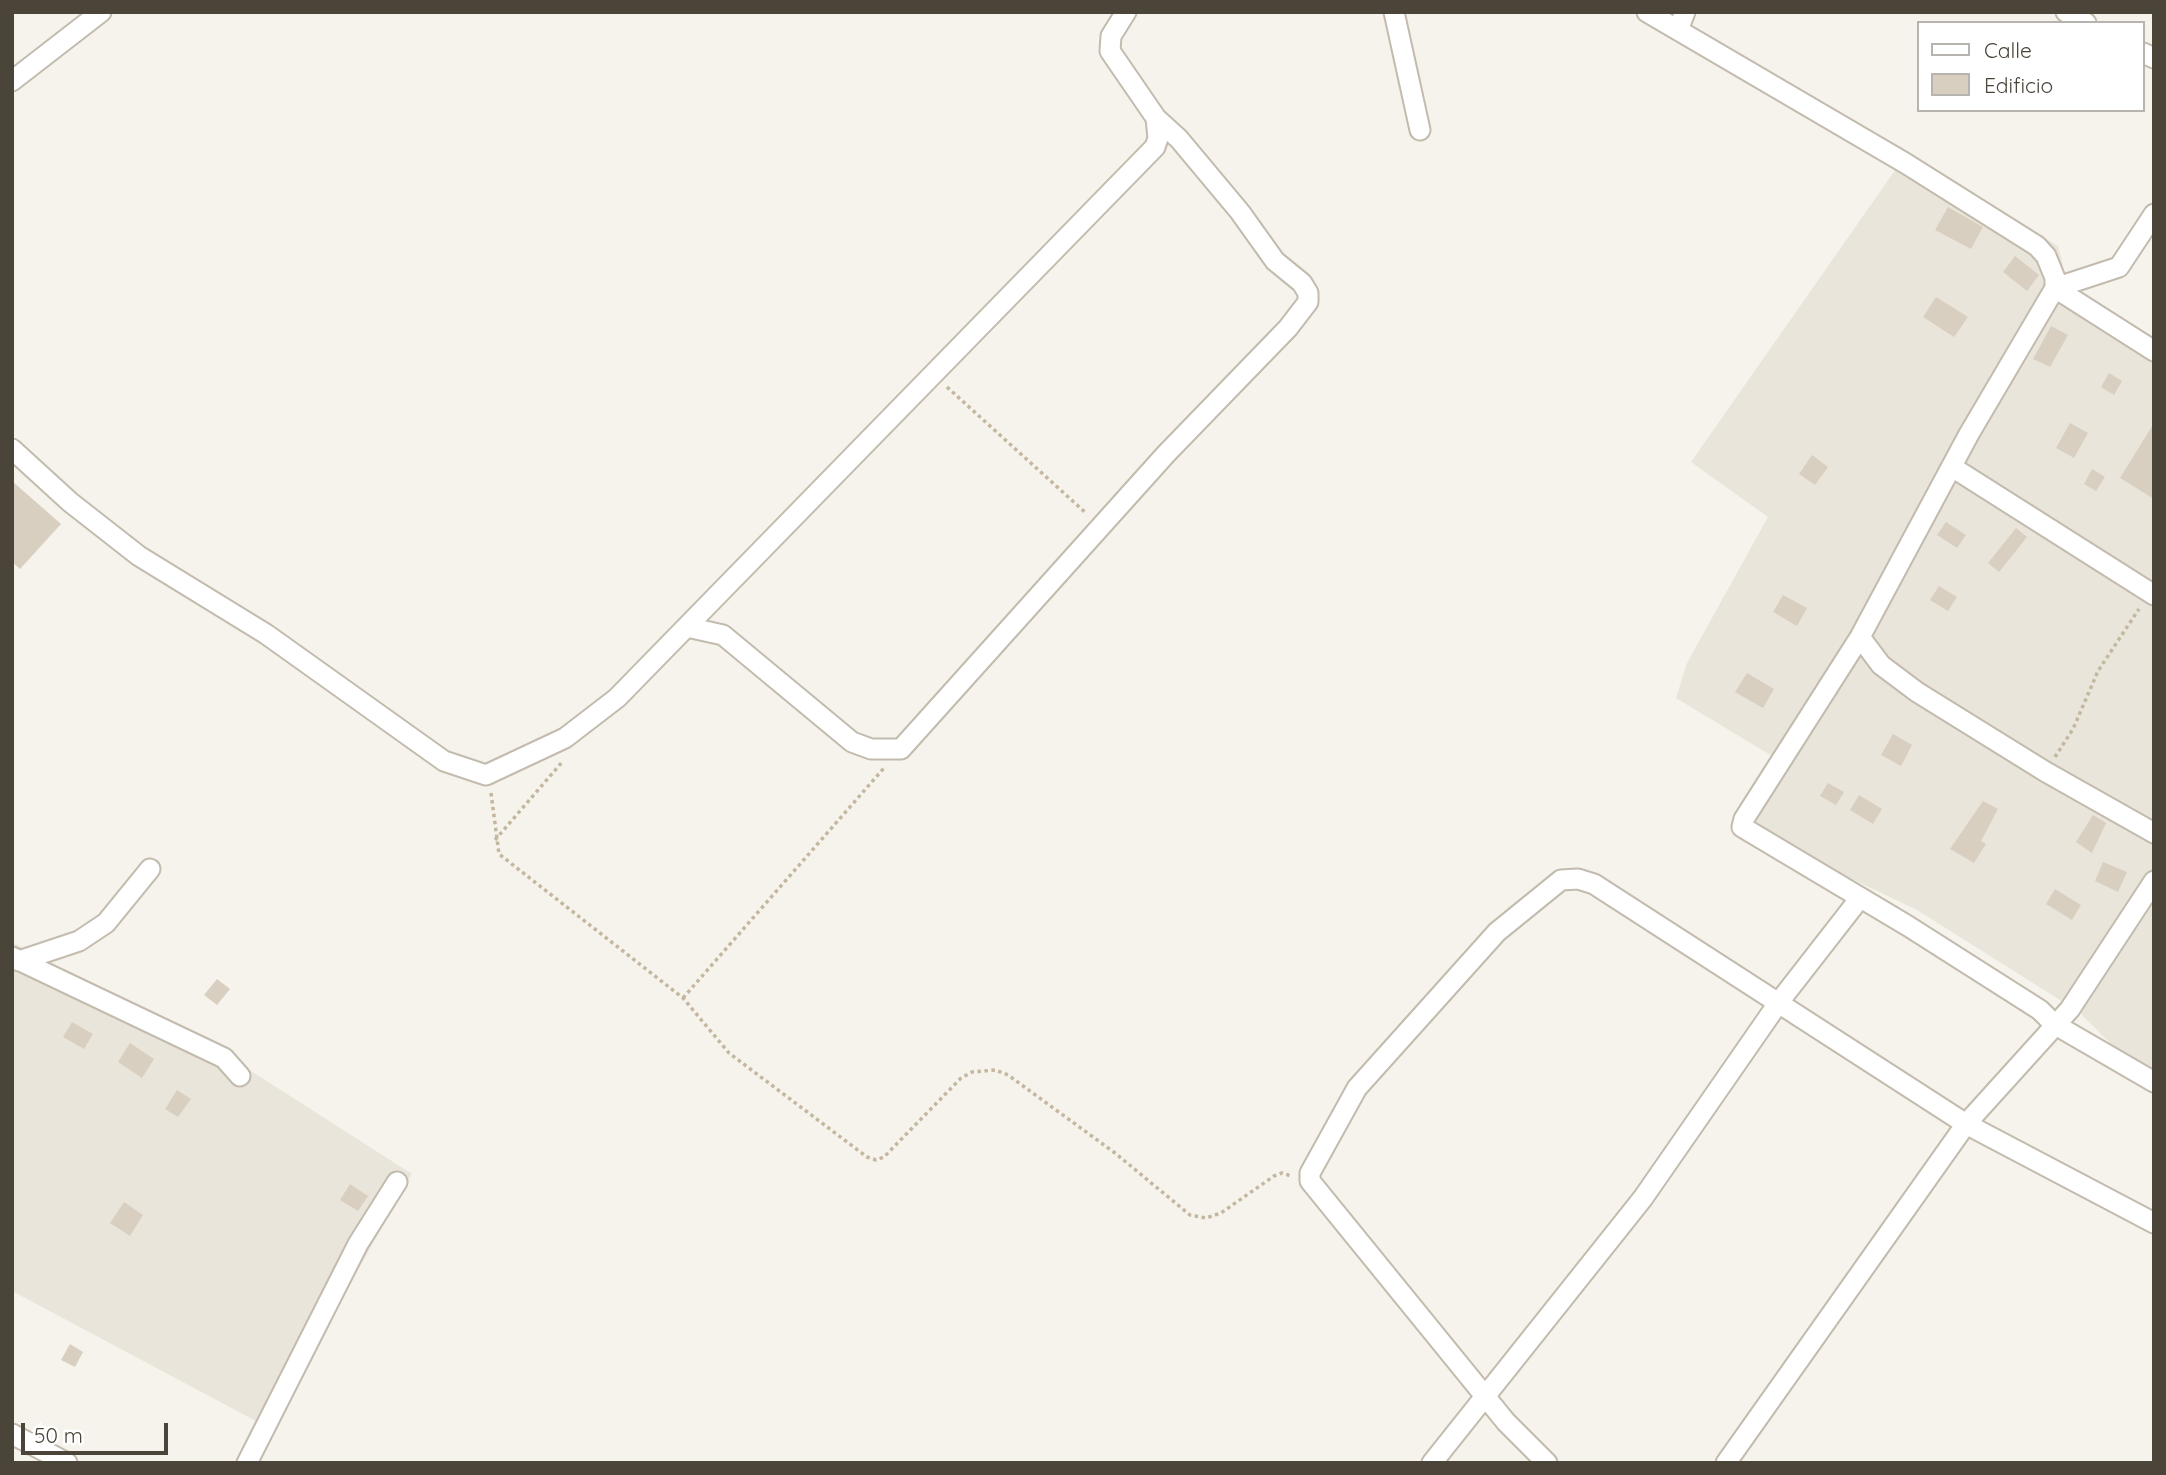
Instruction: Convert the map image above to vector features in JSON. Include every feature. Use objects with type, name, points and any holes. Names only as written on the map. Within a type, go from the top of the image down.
[{"type":"street","points":[[12,81],[101,12]]},
{"type":"street","points":[[687,627],[723,635],[852,743],[871,749],[901,749],[1101,526],[1288,328],[1307,302],[1308,293],[1302,283],[1276,261],[1231,201],[1179,139],[1156,118],[1110,51],[1111,36],[1126,12]]},
{"type":"street","points":[[1394,12],[1420,130]]},
{"type":"street","points":[[1647,12],[1682,21],[2037,246],[2053,271],[2055,288],[1952,467],[1860,637],[1750,808],[1742,827],[2040,1010],[2054,1024],[2154,1082]]},
{"type":"street","points":[[2066,12],[2082,21]]},
{"type":"street","points":[[12,449],[70,502],[139,556],[266,634],[406,737],[444,761],[486,775],[565,738],[617,698],[1154,147],[1158,138],[1156,118]]},
{"type":"street","points":[[2055,288],[2119,267],[2154,214]]},
{"type":"street","points":[[2055,288],[2154,352]]},
{"type":"street","points":[[1952,467],[2152,594]]},
{"type":"street","points":[[1860,637],[1881,665],[1917,692],[2046,772],[2154,833]]},
{"type":"street","points":[[16,959],[79,941],[106,923],[150,869]]},
{"type":"street","points":[[1547,1463],[1487,1397],[1310,1181],[1310,1173],[1357,1088],[1497,932],[1560,880],[1578,879],[1594,884],[1966,1124],[2154,1223]]},
{"type":"street","points":[[1726,1463],[1966,1124],[2070,1009],[2154,880]]},
{"type":"street","points":[[1432,1463],[1643,1198],[1779,1002],[1860,898]]},
{"type":"street","points":[[16,959],[224,1058],[240,1076]]},
{"type":"street","points":[[247,1463],[358,1244],[397,1182]]},
{"type":"street","points":[[12,1433],[68,1463]]},
{"type":"path","points":[[933,374],[1101,526]]},
{"type":"path","points":[[2046,772],[2073,729],[2098,671],[2152,594]]},
{"type":"path","points":[[683,998],[901,749]]},
{"type":"path","points":[[495,840],[565,759]]},
{"type":"path","points":[[486,775],[495,807],[495,840],[499,854],[683,998],[729,1053],[867,1157],[876,1160],[884,1157],[961,1078],[972,1072],[995,1070],[1009,1075],[1115,1153],[1190,1215],[1206,1219],[1222,1213],[1282,1173],[1310,1181]]},
{"type":"shaded area","points":[[1905,156],[2058,246],[2063,266],[2058,287],[2154,351],[2154,1075],[2121,1054],[2079,1012],[1917,910],[1743,827],[1787,765],[1676,698],[1687,663],[1768,517],[1691,462]]},
{"type":"shaded area","points":[[12,942],[251,1071],[412,1174],[269,1428],[12,1291]]},
{"type":"building","points":[[1948,207],[1983,227],[1971,249],[1935,230]]},
{"type":"building","points":[[2015,256],[2039,275],[2027,291],[2003,272]]},
{"type":"building","points":[[1936,297],[1968,317],[1954,337],[1923,317]]},
{"type":"building","points":[[2051,326],[2068,335],[2050,367],[2033,359]]},
{"type":"building","points":[[2109,373],[2122,381],[2114,395],[2101,387]]},
{"type":"building","points":[[2070,423],[2088,433],[2074,458],[2056,448]]},
{"type":"building","points":[[2154,423],[2154,499],[2120,478]]},
{"type":"building","points":[[1812,455],[1828,467],[1815,485],[1799,474]]},
{"type":"building","points":[[2092,469],[2105,477],[2096,491],[2084,484]]},
{"type":"building","points":[[12,481],[61,524],[20,569],[12,562]]},
{"type":"building","points":[[1946,522],[1966,535],[1957,548],[1937,535]]},
{"type":"building","points":[[2016,528],[2027,537],[1999,572],[1988,563]]},
{"type":"building","points":[[1939,586],[1957,597],[1948,611],[1930,600]]},
{"type":"building","points":[[1783,595],[1807,608],[1797,626],[1773,612]]},
{"type":"building","points":[[1747,673],[1774,689],[1763,708],[1735,692]]},
{"type":"building","points":[[1893,734],[1912,745],[1901,766],[1881,755]]},
{"type":"building","points":[[1828,783],[1844,792],[1836,805],[1820,796]]},
{"type":"building","points":[[1859,795],[1882,809],[1873,824],[1850,810]]},
{"type":"building","points":[[1983,801],[1998,809],[1981,841],[1986,844],[1974,863],[1950,849]]},
{"type":"building","points":[[2093,815],[2106,823],[2092,853],[2076,842]]},
{"type":"building","points":[[2103,862],[2127,872],[2118,892],[2095,881]]},
{"type":"building","points":[[2055,889],[2081,905],[2072,920],[2046,904]]},
{"type":"building","points":[[217,979],[230,989],[217,1005],[204,995]]},
{"type":"building","points":[[72,1022],[93,1034],[84,1049],[63,1037]]},
{"type":"building","points":[[130,1043],[154,1059],[142,1078],[118,1062]]},
{"type":"building","points":[[177,1090],[191,1099],[178,1117],[165,1109]]},
{"type":"building","points":[[350,1184],[368,1196],[358,1211],[340,1200]]},
{"type":"building","points":[[124,1202],[143,1215],[130,1236],[110,1223]]},
{"type":"building","points":[[70,1344],[83,1352],[75,1367],[61,1360]]}]
